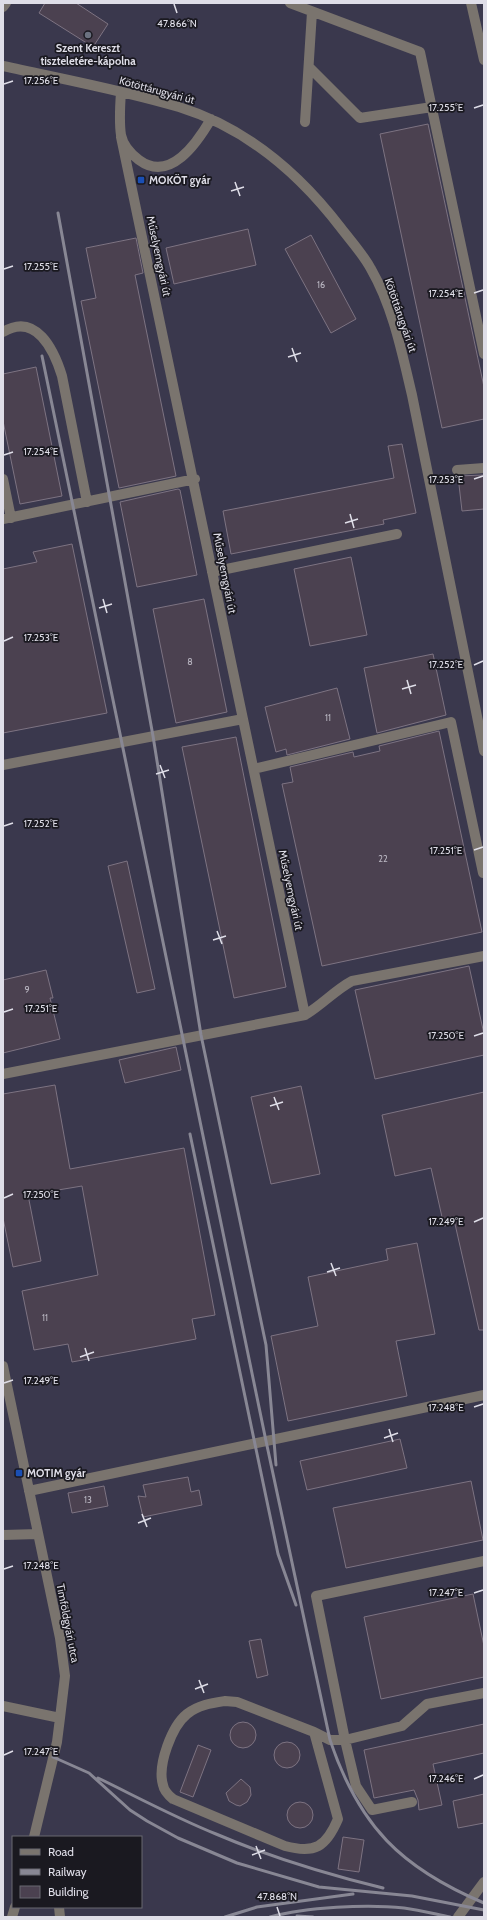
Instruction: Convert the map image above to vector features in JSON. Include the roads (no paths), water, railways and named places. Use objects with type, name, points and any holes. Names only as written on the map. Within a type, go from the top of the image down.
[{"type":"street","points":[[3,7],[6,3]]},
{"type":"street","points":[[290,3],[420,52],[484,354]]},
{"type":"street","points":[[470,3],[484,60]]},
{"type":"street","points":[[305,122],[312,12]]},
{"type":"street","name":"Kötöttárugyári út","points":[[3,66],[121,92],[180,108],[210,119],[248,138],[287,168],[325,207],[372,269],[389,309],[400,342],[484,751]]},
{"type":"street","points":[[309,67],[360,118],[432,107]]},
{"type":"street","name":"Műselyemgyári út","points":[[121,92],[121,137],[195,479],[212,572],[305,1014]]},
{"type":"street","points":[[121,137],[130,154],[144,164],[161,167],[174,163],[186,154],[200,138],[210,119]]},
{"type":"street","points":[[3,332],[14,328],[30,328],[40,334],[53,351],[62,376],[87,502]]},
{"type":"street","points":[[457,470],[484,468]]},
{"type":"street","points":[[3,479],[7,518],[195,479]]},
{"type":"street","points":[[212,572],[397,534]]},
{"type":"street","points":[[3,765],[243,720]]},
{"type":"street","points":[[254,769],[451,722],[483,872]]},
{"type":"street","points":[[3,1074],[305,1014],[316,1008],[339,988],[352,981],[484,956]]},
{"type":"street","name":"Timföldgyári utca","points":[[3,1366],[60,1638],[65,1676],[57,1742],[34,1836]]},
{"type":"street","points":[[29,1491],[483,1399]]},
{"type":"street","points":[[3,1536],[38,1534]]},
{"type":"street","points":[[412,1802],[372,1810],[356,1786],[345,1740],[316,1596],[484,1562]]},
{"type":"street","points":[[314,1732],[338,1819],[327,1839],[311,1849],[301,1850],[285,1846],[173,1799],[166,1793],[162,1784],[161,1775],[170,1739],[179,1722],[196,1708],[225,1701],[237,1702],[314,1732],[330,1740],[345,1740],[402,1726],[427,1704],[484,1693]]},
{"type":"street","points":[[3,1706],[60,1718]]},
{"type":"street","points":[[458,1917],[484,1882]]},
{"type":"railway","points":[[58,213],[153,736],[201,1035],[266,1345],[276,1465]]},
{"type":"railway","points":[[42,356],[266,1441],[330,1740],[355,1797],[370,1820],[387,1841],[406,1859],[429,1875],[484,1903]]},
{"type":"railway","points":[[190,1134],[278,1554],[296,1605]]},
{"type":"railway","points":[[53,1757],[89,1773],[130,1810],[147,1821],[178,1838],[237,1863],[319,1887],[412,1896],[484,1910]]},
{"type":"railway","points":[[98,1778],[201,1828],[236,1842],[298,1864],[383,1888]]},
{"type":"railway","points":[[225,1917],[257,1907],[353,1894]]},
{"type":"railway","points":[[270,1917],[301,1911],[355,1906],[404,1908],[450,1917]]},
{"type":"railway","points":[[297,1916],[313,1917]]},
{"type":"place","name":"Szent Kereszt tiszteletére-kápolna","points":[[88,35]]},
{"type":"place","name":"MOKÖT gyár","points":[[141,180]]},
{"type":"place","name":"MOTIM gyár","points":[[19,1473]]}]
